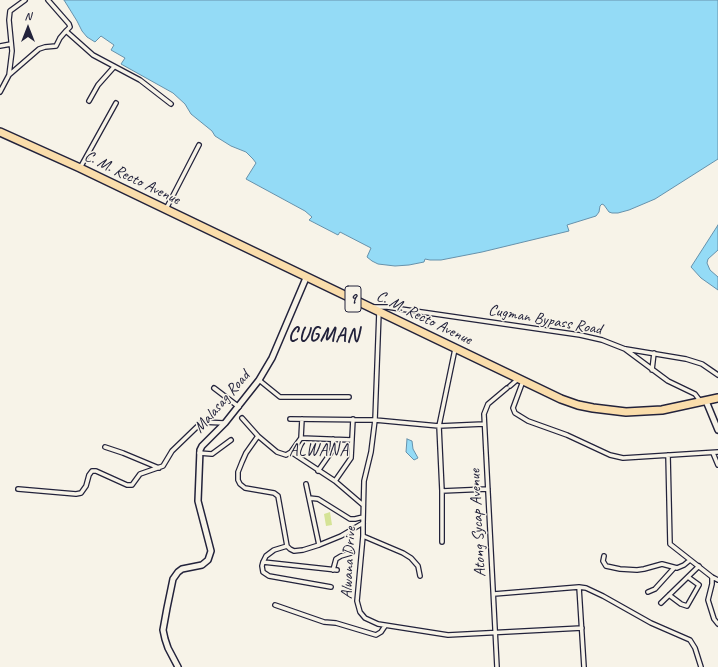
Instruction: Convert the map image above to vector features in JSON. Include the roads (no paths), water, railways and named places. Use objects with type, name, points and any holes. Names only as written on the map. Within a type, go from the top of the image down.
[{"type":"highway","name":"C. M. Recto Avenue","points":[[0,132],[80,168],[552,396],[569,402],[609,411],[626,412],[652,411],[673,408],[718,398]]},
{"type":"street","points":[[0,92],[9,75],[11,59],[10,11],[25,0]]},
{"type":"street","points":[[9,75],[39,49],[49,46],[56,46],[60,38],[70,27],[48,0]]},
{"type":"street","points":[[66,31],[93,55],[140,80],[171,104]]},
{"type":"street","points":[[0,46],[11,44]]},
{"type":"street","points":[[89,101],[98,85],[114,67]]},
{"type":"street","points":[[80,168],[116,103]]},
{"type":"street","points":[[166,210],[199,145]]},
{"type":"street","name":"Malasag Road","points":[[178,667],[168,648],[164,630],[167,608],[174,579],[178,572],[182,569],[202,565],[208,560],[211,551],[198,501],[199,454],[202,446],[239,407],[259,380],[272,358],[306,278]]},
{"type":"street","name":"Cugman Bypass Road","points":[[368,306],[387,307],[580,335],[602,340],[625,349],[668,381],[695,394],[704,401]]},
{"type":"street","name":"Alwana Drive","points":[[379,312],[375,420],[371,452],[365,474],[363,505],[363,536],[358,590],[358,608],[360,612],[365,618],[385,626],[448,635],[582,628]]},
{"type":"street","points":[[442,542],[442,491],[439,426],[455,349]]},
{"type":"street","points":[[625,349],[654,353],[695,362],[702,364],[718,375]]},
{"type":"street","points":[[652,370],[654,353]]},
{"type":"street","points":[[259,380],[280,397],[349,397]]},
{"type":"street","points":[[521,380],[513,410],[515,413],[528,421],[567,435],[610,455],[623,458],[718,452]]},
{"type":"street","name":"Atong Sycap Avenue","points":[[497,667],[484,424],[486,407],[509,387],[521,380]]},
{"type":"street","points":[[214,388],[239,407]]},
{"type":"street","points":[[704,401],[718,430]]},
{"type":"street","points":[[242,418],[258,436],[277,452],[286,455],[291,452],[301,438],[302,419]]},
{"type":"street","points":[[290,419],[375,420],[439,426],[484,424]]},
{"type":"street","points":[[335,481],[351,458],[353,419]]},
{"type":"street","points":[[18,489],[76,494],[81,493],[86,486],[89,475],[92,471],[103,473],[127,485],[132,485],[140,474],[163,466],[172,451],[202,422],[225,423]]},
{"type":"street","points":[[258,436],[246,453],[238,472],[238,480],[245,488],[274,493],[278,496],[286,546],[294,551],[303,550],[341,536],[363,523]]},
{"type":"street","points":[[301,438],[352,440]]},
{"type":"street","points":[[318,471],[332,451],[333,439]]},
{"type":"street","points":[[199,454],[212,454],[231,440]]},
{"type":"street","points":[[104,447],[160,468]]},
{"type":"street","points":[[291,452],[335,481],[363,505]]},
{"type":"street","points":[[713,453],[718,465]]},
{"type":"street","points":[[668,455],[670,544],[718,580]]},
{"type":"street","points":[[306,484],[319,545]]},
{"type":"street","points":[[442,491],[488,489]]},
{"type":"street","points":[[309,498],[318,499],[346,518],[355,519],[363,516]]},
{"type":"street","points":[[363,536],[403,553],[411,558],[418,566],[420,576]]},
{"type":"street","points":[[286,546],[274,550],[266,556],[262,562],[263,572],[269,576],[331,587]]},
{"type":"street","points":[[262,562],[335,570],[336,559],[351,553]]},
{"type":"street","points":[[604,556],[603,561],[606,566],[620,569],[641,570],[662,564],[674,568],[680,567],[690,560]]},
{"type":"street","points":[[660,604],[699,566]]},
{"type":"street","points":[[648,592],[655,589],[674,568]]},
{"type":"street","points":[[669,595],[681,604],[685,606],[688,605],[699,585],[688,577]]},
{"type":"street","points":[[712,577],[708,600],[714,619],[718,624]]},
{"type":"street","points":[[579,587],[584,667]]},
{"type":"street","points":[[494,594],[579,587],[586,588],[655,625],[690,640],[695,648],[701,667]]},
{"type":"street","points":[[275,605],[324,622],[336,623],[376,635],[381,632],[385,626]]},
{"type":"water","points":[[64,0],[718,0],[718,159],[655,199],[629,210],[612,213],[609,212],[602,204],[596,216],[567,225],[569,231],[482,252],[441,260],[425,259],[424,262],[395,266],[378,264],[367,257],[371,248],[340,232],[338,235],[309,220],[312,217],[305,211],[246,179],[256,163],[246,152],[231,146],[215,136],[212,131],[191,114],[185,104],[173,93],[121,64],[125,58],[111,50],[114,45],[101,36],[95,42],[87,37]]},
{"type":"water","points":[[718,225],[718,250],[708,259],[707,263],[710,270],[718,277],[718,290],[701,278],[691,267]]},
{"type":"water","points":[[407,439],[412,441],[413,449],[418,458],[414,460],[406,452]]},
{"type":"district","name":"CUGMAN","points":[[324,336]]},
{"type":"district","name":"ALWANA","points":[[319,451]]}]
